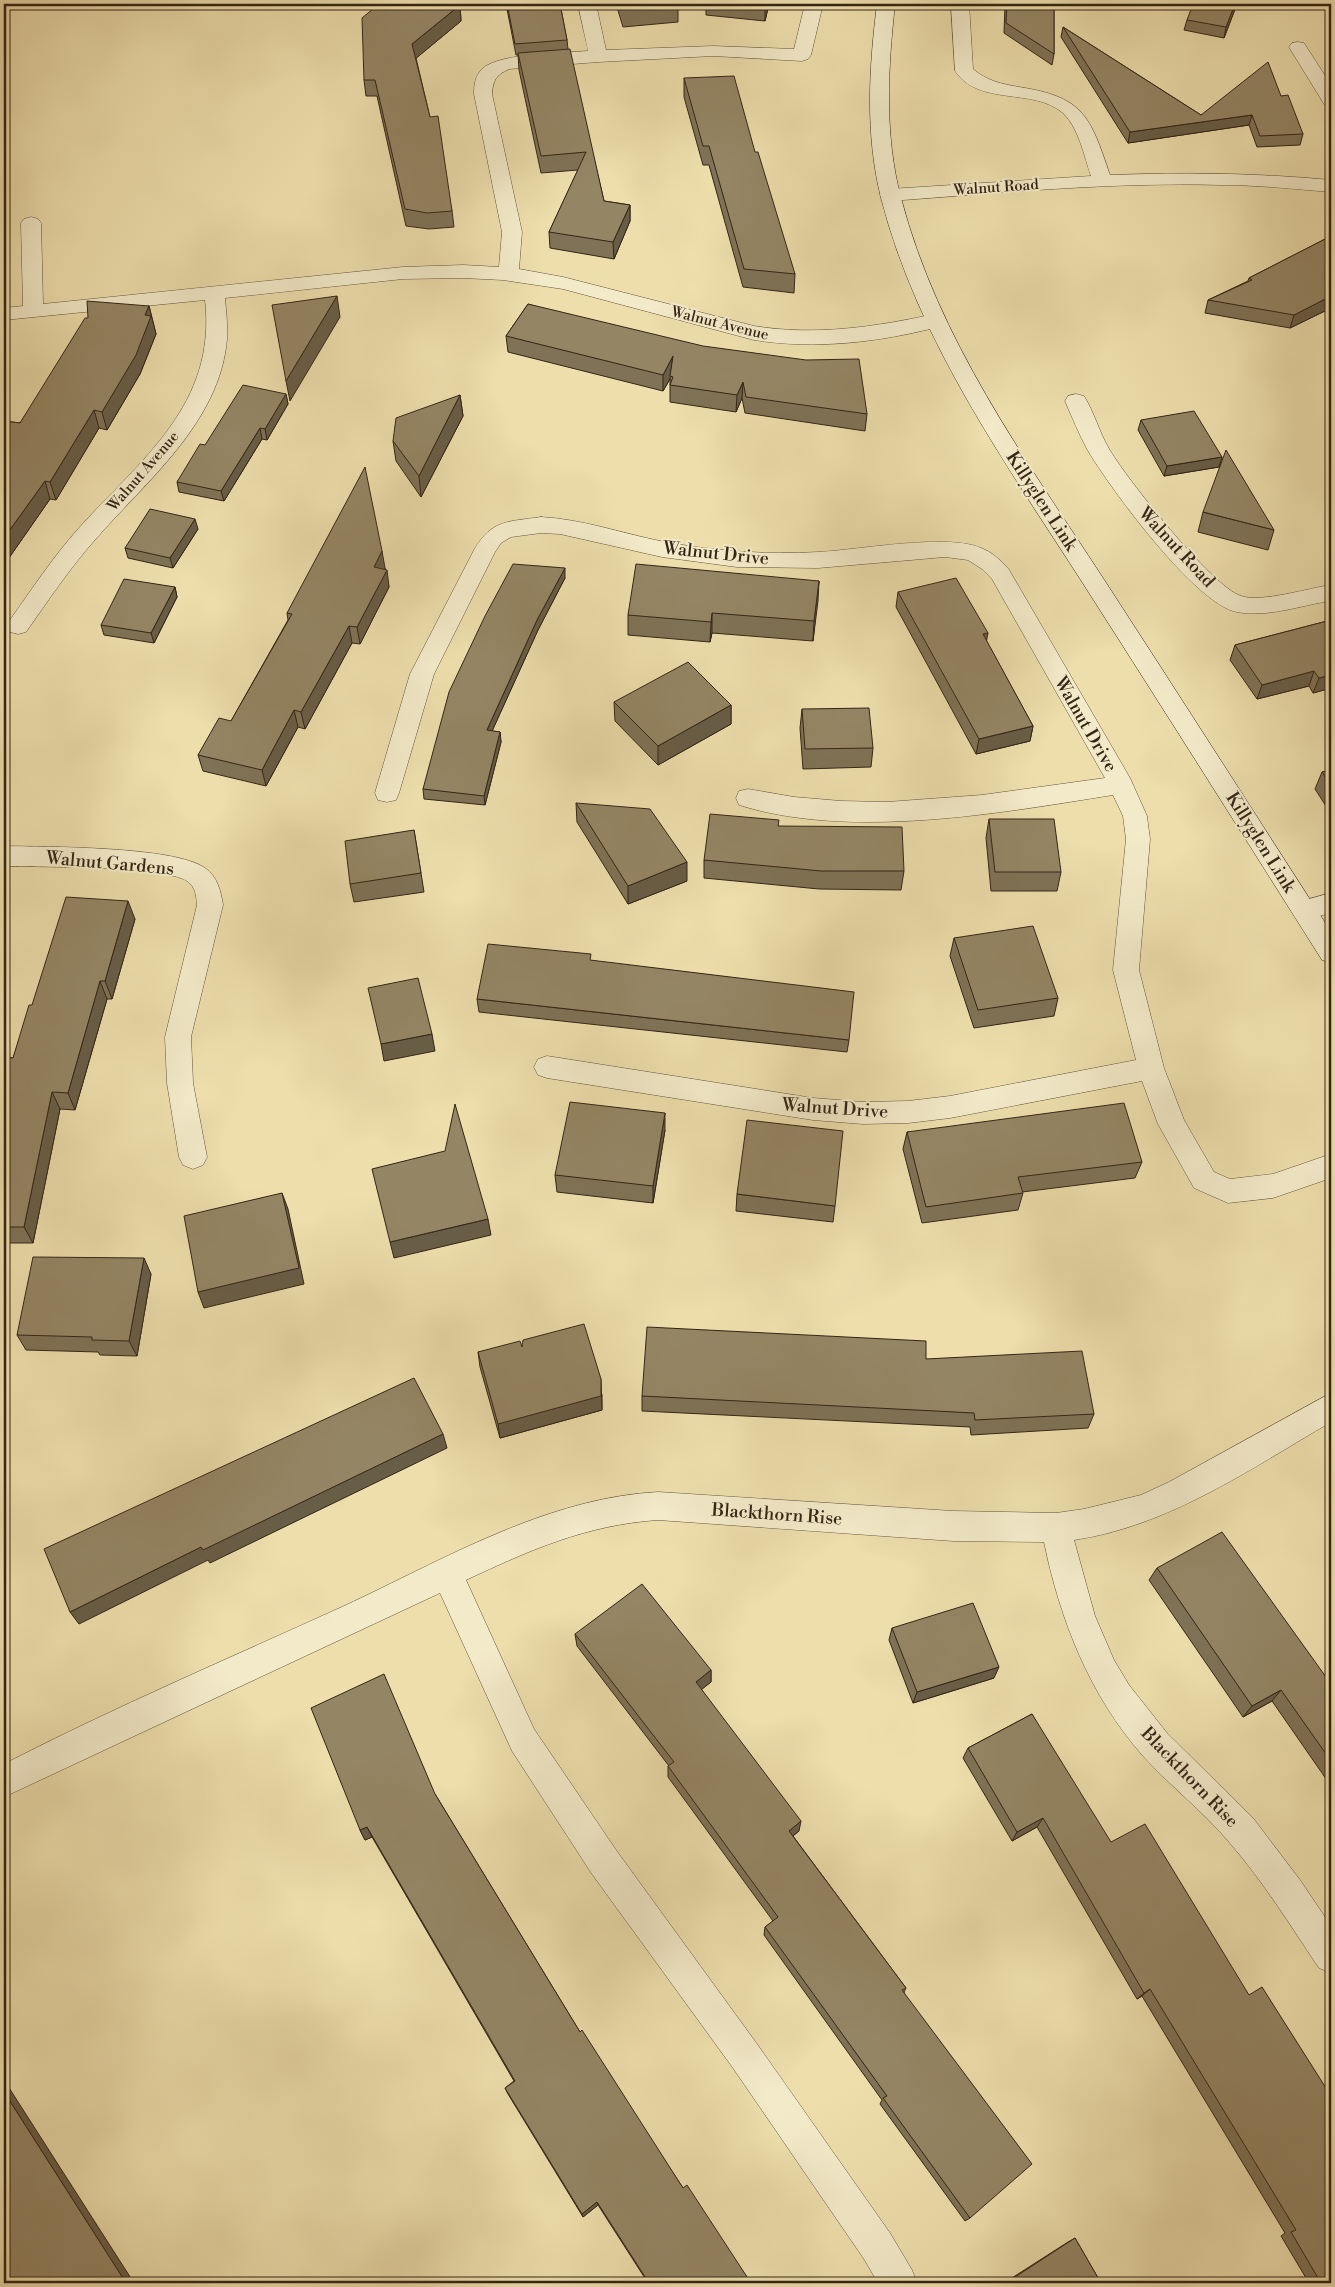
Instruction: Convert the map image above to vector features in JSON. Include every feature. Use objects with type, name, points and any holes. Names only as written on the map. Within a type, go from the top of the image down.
[{"type":"street","points":[[587,4],[598,56]]},
{"type":"street","points":[[509,274],[512,232],[483,94],[483,80],[492,69],[506,64],[598,56],[713,51],[802,55],[814,4]]},
{"type":"street","name":"Killyglen Link","points":[[886,4],[878,86],[881,134],[890,195],[904,240],[934,321],[952,355],[1010,451],[1331,953]]},
{"type":"street","points":[[960,4],[964,71],[974,80],[985,86],[1043,97],[1064,105],[1077,118],[1102,180]]},
{"type":"street","points":[[1298,47],[1323,73],[1331,100]]},
{"type":"street","name":"Walnut Road","points":[[890,195],[1102,180],[1242,178],[1331,186]]},
{"type":"street","points":[[4,314],[33,310],[31,224]]},
{"type":"street","name":"Walnut Avenue","points":[[33,310],[403,273],[462,270],[509,274],[572,285],[779,338],[837,338],[934,321]]},
{"type":"street","name":"Walnut Avenue","points":[[18,626],[80,542],[163,452],[194,408],[208,378],[216,345],[217,319],[214,293]]},
{"type":"street","name":"Walnut Road","points":[[1076,401],[1098,450],[1123,485],[1153,524],[1211,587],[1235,604],[1265,604],[1331,593]]},
{"type":"street","name":"Walnut Drive","points":[[388,793],[422,674],[485,550],[494,538],[505,530],[541,525],[560,526],[662,549],[737,559],[818,560],[945,549],[973,553],[990,563],[1000,574],[1121,785],[1135,816],[1138,839],[1126,970],[1151,1068],[1172,1124],[1204,1180],[1228,1191],[1273,1186],[1331,1166]]},
{"type":"street","name":"Walnut Drive","points":[[748,798],[775,805],[820,811],[902,810],[969,805],[1121,785]]},
{"type":"street","name":"Walnut Gardens","points":[[4,856],[158,864],[193,872],[208,885],[210,905],[181,1024],[178,1051],[182,1098],[192,1157]]},
{"type":"street","points":[[1304,910],[1331,903]]},
{"type":"street","name":"Walnut Drive","points":[[547,1067],[813,1109],[863,1113],[908,1112],[950,1107],[1151,1068]]},
{"type":"street","name":"Blackthorn Rise","points":[[4,1781],[89,1737],[504,1546],[580,1518],[648,1506],[953,1526],[1056,1528],[1117,1517],[1146,1508],[1180,1492],[1331,1407]]},
{"type":"street","name":"Blackthorn Rise","points":[[1056,1528],[1064,1571],[1081,1624],[1101,1665],[1120,1697],[1154,1744],[1240,1828],[1260,1852],[1331,1956]]},
{"type":"street","points":[[447,1573],[523,1740],[604,1862],[745,2056],[877,2246],[899,2283]]},
{"type":"building","points":[[379,4],[460,5],[412,44],[430,117],[438,116],[452,211],[427,213],[405,209],[375,80],[364,80],[362,18]]},
{"type":"building","points":[[507,4],[560,4],[567,40],[515,44]]},
{"type":"building","points":[[621,4],[658,4],[622,7]]},
{"type":"building","points":[[1007,4],[1054,4],[1054,54],[1006,23]]},
{"type":"building","points":[[1193,4],[1235,4],[1226,27],[1187,20]]},
{"type":"building","points":[[1063,27],[1201,115],[1268,62],[1281,96],[1288,95],[1303,134],[1260,136],[1252,115],[1130,132]]},
{"type":"building","points":[[570,49],[604,201],[630,205],[613,242],[549,232],[586,152],[541,156],[518,53]]},
{"type":"building","points":[[734,76],[755,152],[758,152],[795,274],[744,269],[709,146],[703,146],[684,78]]},
{"type":"building","points":[[1331,236],[1331,296],[1294,315],[1208,300],[1252,280],[1249,278]]},
{"type":"building","points":[[337,296],[286,381],[272,305]]},
{"type":"building","points":[[87,301],[149,306],[145,315],[151,316],[136,355],[102,412],[94,410],[50,482],[45,481],[4,538],[4,421],[20,423],[85,318],[88,318]]},
{"type":"building","points":[[528,304],[703,346],[806,360],[859,359],[867,414],[746,397],[743,382],[737,395],[670,385],[673,377],[670,376],[673,356],[663,375],[506,336]]},
{"type":"building","points":[[243,385],[286,394],[265,429],[260,428],[221,491],[177,482],[200,444],[205,445]]},
{"type":"building","points":[[460,395],[419,476],[393,441],[396,418]]},
{"type":"building","points":[[1194,411],[1222,457],[1167,466],[1141,420]]},
{"type":"building","points":[[1226,450],[1274,530],[1203,512]]},
{"type":"building","points":[[365,467],[382,551],[374,567],[387,570],[357,627],[349,626],[301,712],[294,710],[262,770],[198,755],[219,718],[231,721],[292,614],[287,613]]},
{"type":"building","points":[[150,509],[195,519],[170,558],[125,548]]},
{"type":"building","points":[[513,564],[565,568],[537,620],[487,730],[500,732],[484,796],[423,789],[449,692],[485,616]]},
{"type":"building","points":[[636,564],[819,581],[814,621],[712,613],[711,622],[628,615]]},
{"type":"building","points":[[956,578],[988,633],[983,634],[1033,726],[979,739],[898,592]]},
{"type":"building","points":[[124,579],[175,587],[151,633],[101,625]]},
{"type":"building","points":[[1331,620],[1331,675],[1319,678],[1314,671],[1262,685],[1235,645]]},
{"type":"building","points":[[688,662],[731,705],[658,746],[614,702]]},
{"type":"building","points":[[869,708],[873,748],[805,749],[802,709]]},
{"type":"building","points":[[1331,770],[1331,786],[1322,772]]},
{"type":"building","points":[[576,803],[650,809],[687,862],[628,886]]},
{"type":"building","points":[[710,814],[779,820],[778,826],[902,827],[904,871],[821,871],[704,860]]},
{"type":"building","points":[[989,819],[1054,819],[1061,872],[995,872]]},
{"type":"building","points":[[414,830],[421,873],[350,884],[345,841]]},
{"type":"building","points":[[66,897],[128,901],[105,981],[100,981],[68,1093],[52,1092],[24,1227],[4,1227],[4,1057],[13,1058]]},
{"type":"building","points":[[1033,926],[1058,998],[978,1010],[954,938]]},
{"type":"building","points":[[488,944],[591,954],[590,960],[854,992],[849,1040],[477,999]]},
{"type":"building","points":[[418,978],[432,1034],[381,1044],[368,988]]},
{"type":"building","points":[[570,1102],[665,1113],[653,1186],[555,1175]]},
{"type":"building","points":[[1124,1103],[1142,1162],[1018,1177],[1023,1193],[926,1207],[907,1132]]},
{"type":"building","points":[[455,1104],[488,1219],[390,1242],[372,1169],[445,1151]]},
{"type":"building","points":[[747,1120],[843,1131],[835,1206],[737,1194]]},
{"type":"building","points":[[282,1193],[299,1268],[198,1292],[184,1216]]},
{"type":"building","points":[[33,1257],[144,1258],[129,1341],[92,1340],[92,1337],[17,1335]]},
{"type":"building","points":[[584,1324],[601,1379],[601,1396],[498,1424],[478,1352],[520,1341],[522,1347],[523,1340]]},
{"type":"building","points":[[647,1327],[926,1341],[926,1359],[1082,1351],[1094,1414],[975,1420],[974,1413],[642,1396]]},
{"type":"building","points":[[414,1378],[443,1434],[203,1550],[201,1547],[70,1612],[44,1549]]},
{"type":"building","points":[[1222,1532],[1331,1684],[1331,1761],[1281,1690],[1252,1706],[1157,1568]]},
{"type":"building","points":[[642,1584],[711,1670],[696,1682],[801,1821],[789,1831],[906,1988],[902,1990],[1032,2164],[970,2218],[883,2098],[887,2096],[765,1927],[778,1917],[668,1766],[674,1762],[575,1634]]},
{"type":"building","points":[[973,1603],[999,1667],[917,1692],[892,1628]]},
{"type":"building","points":[[384,1674],[435,1794],[580,2032],[582,2030],[683,2188],[687,2185],[751,2283],[649,2283],[597,2202],[582,2214],[505,2088],[515,2081],[367,1827],[360,1830],[311,1708]]},
{"type":"building","points":[[1032,1714],[1111,1842],[1145,1824],[1249,1995],[1262,1987],[1331,2096],[1331,2283],[1321,2283],[1291,2232],[1296,2230],[1150,1989],[1144,1993],[1043,1818],[1017,1832],[968,1748]]},
{"type":"building","points":[[4,2092],[126,2283],[4,2283]]},
{"type":"building","points":[[1075,2238],[1101,2283],[1006,2283]]}]
